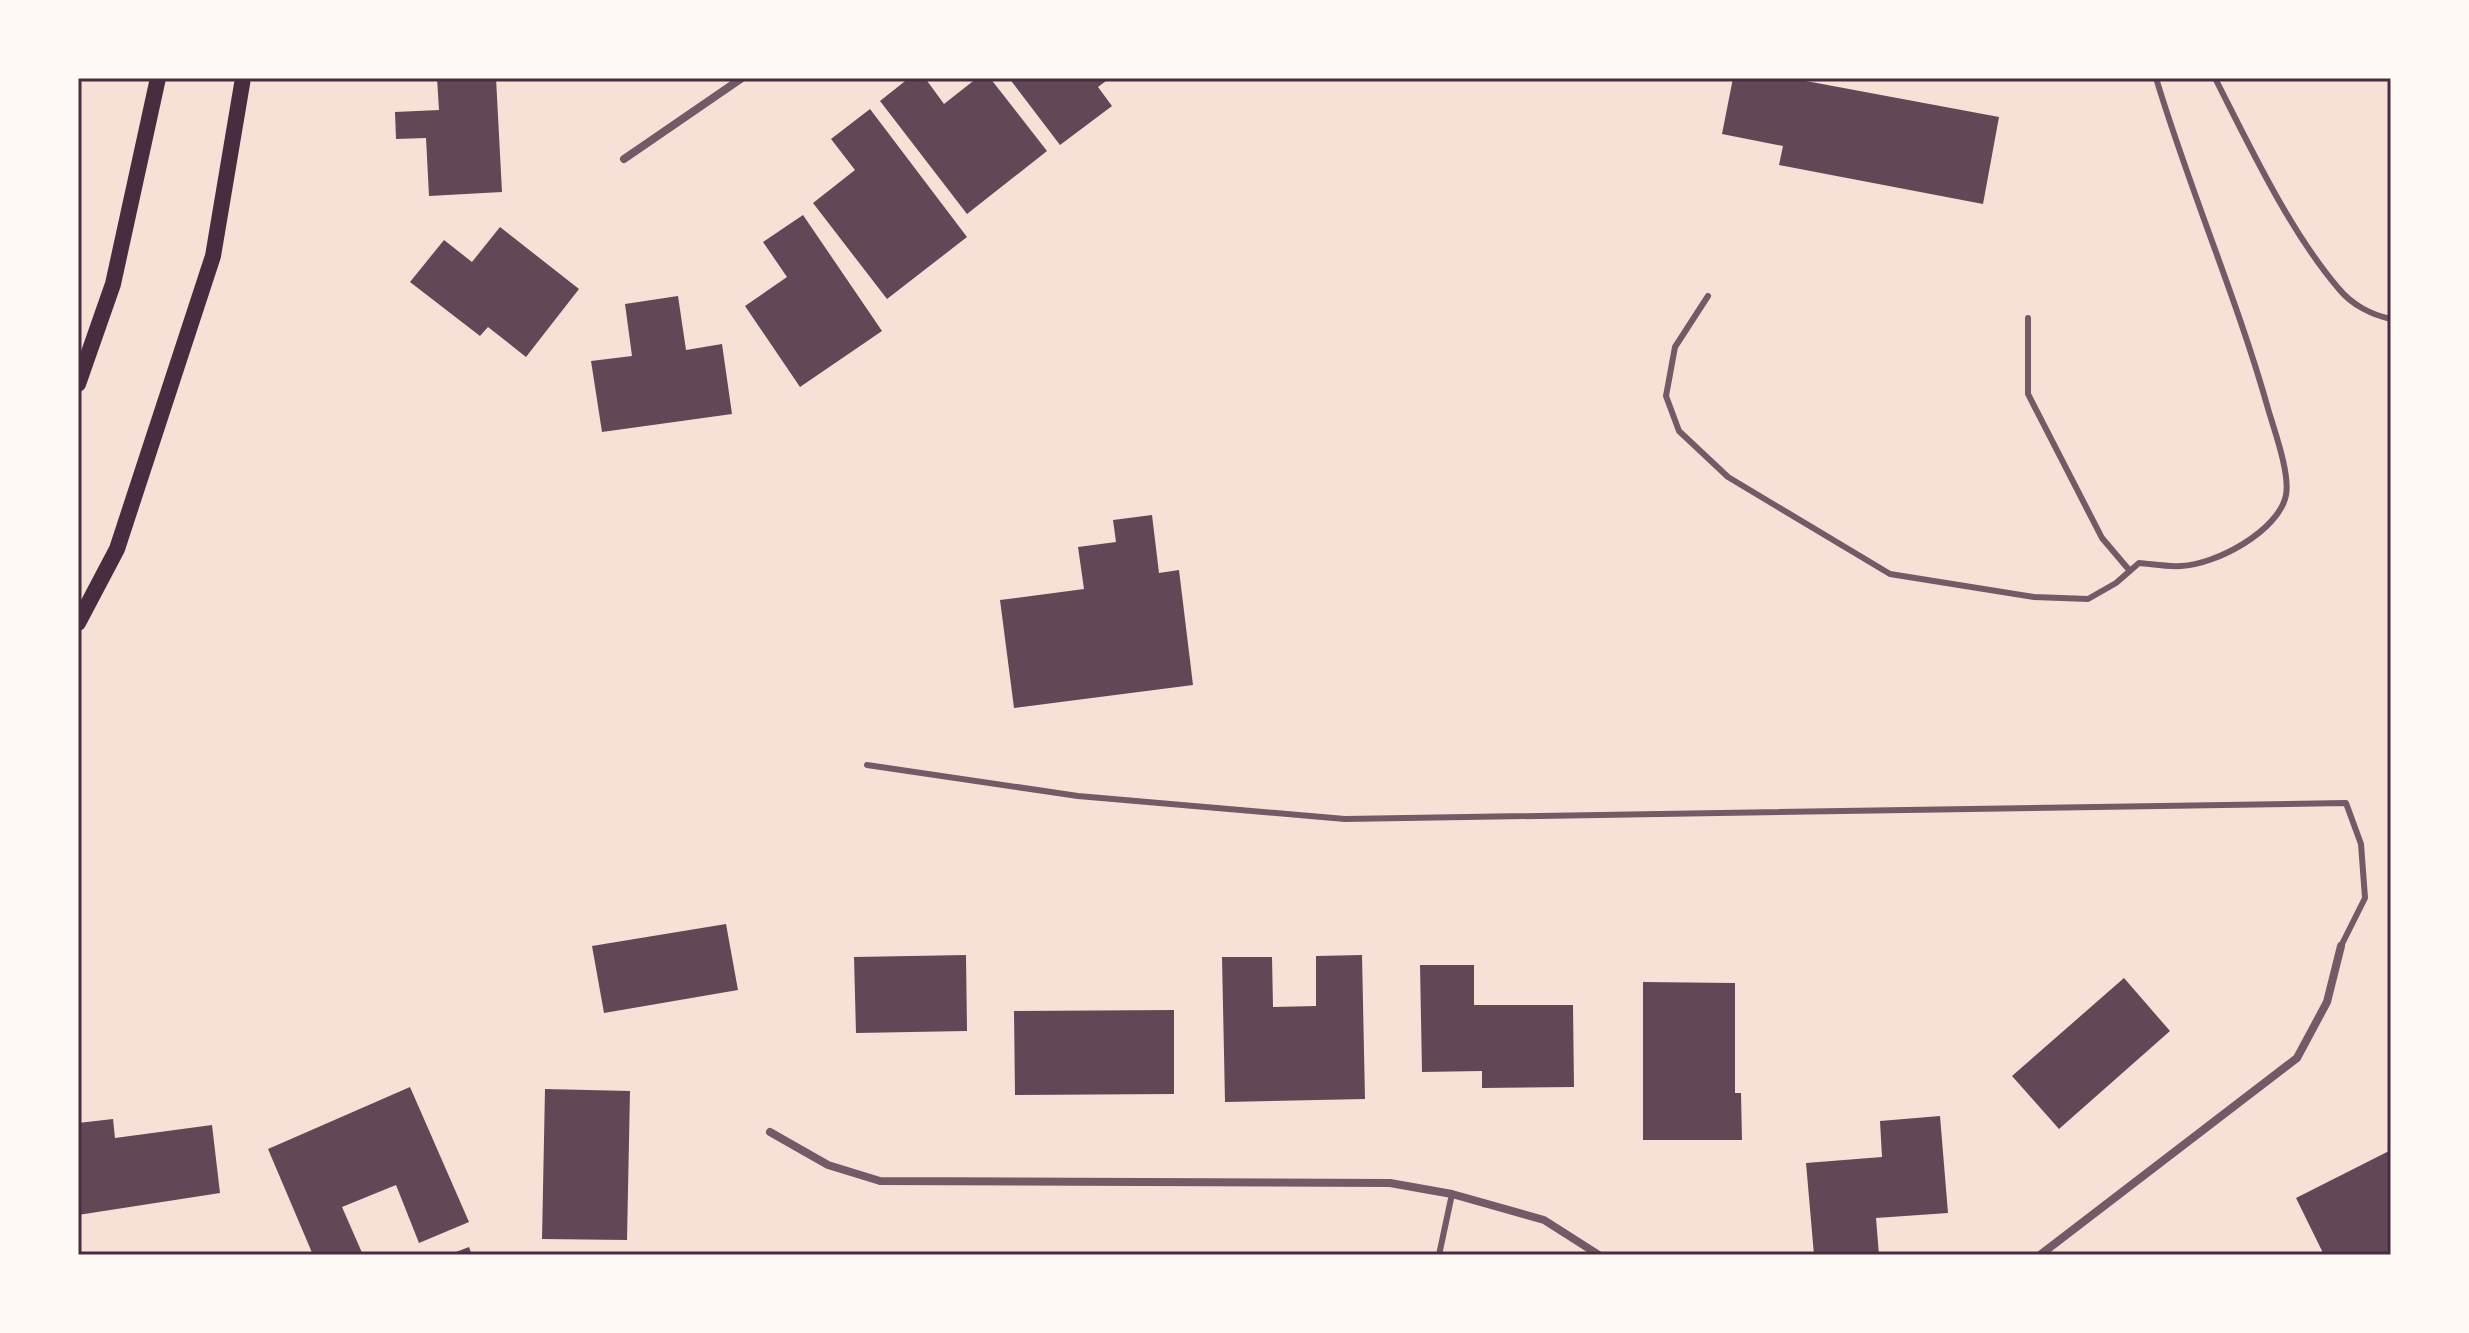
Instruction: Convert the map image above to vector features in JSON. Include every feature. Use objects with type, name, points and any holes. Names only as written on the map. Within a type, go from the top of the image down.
[{"type":"main road","points":[[78,384],[113,284],[158,78]]},
{"type":"main road","points":[[78,623],[117,549],[213,256],[243,78]]},
{"type":"street","points":[[624,159],[742,78]]},
{"type":"street","points":[[2040,1255],[2297,1058],[2327,1002],[2341,946]]},
{"type":"street","points":[[770,1132],[828,1165],[880,1181],[1390,1183],[1452,1194],[1544,1220],[1599,1255]]},
{"type":"lane","points":[[1708,296],[1675,347],[1666,396],[1679,431],[1728,477],[1890,574],[2034,597],[2088,599],[2116,583],[2139,563],[2183,567],[2231,550],[2264,532],[2286,495],[2280,449],[2245,325],[2175,141],[2156,78]]},
{"type":"lane","points":[[2215,78],[2259,162],[2340,291],[2371,315],[2391,319]]},
{"type":"lane","points":[[2028,318],[2028,394],[2102,538],[2130,571]]},
{"type":"lane","points":[[867,765],[1078,796],[1345,819],[2346,803],[2361,844],[2365,898],[2341,946]]},
{"type":"lane","points":[[1439,1255],[1452,1194]]},
{"type":"building","points":[[437,78],[496,78],[502,192],[429,196],[426,138],[396,139],[395,112],[439,110]]},
{"type":"building","points":[[909,78],[925,78],[944,104],[977,78],[990,78],[1047,151],[967,214],[880,101]]},
{"type":"building","points":[[1009,78],[1110,78],[1098,87],[1112,106],[1060,145]]},
{"type":"building","points":[[1733,78],[1790,78],[1999,117],[1983,204],[1779,165],[1783,146],[1722,134]]},
{"type":"building","points":[[870,109],[967,237],[887,299],[813,203],[855,170],[831,139]]},
{"type":"building","points":[[803,215],[882,331],[800,387],[745,306],[787,277],[763,242]]},
{"type":"building","points":[[500,227],[579,289],[526,357],[488,327],[480,336],[410,282],[444,240],[472,262]]},
{"type":"building","points":[[678,296],[686,350],[722,344],[732,414],[602,432],[591,361],[632,356],[625,304]]},
{"type":"building","points":[[1152,515],[1159,573],[1179,570],[1193,685],[1014,708],[1000,600],[1084,589],[1078,547],[1116,542],[1113,520]]},
{"type":"building","points":[[726,924],[738,990],[604,1013],[592,946]]},
{"type":"building","points":[[966,955],[967,1031],[856,1033],[854,957]]},
{"type":"building","points":[[1362,955],[1365,1099],[1225,1102],[1222,957],[1272,957],[1273,1007],[1316,1006],[1316,956]]},
{"type":"building","points":[[1420,965],[1474,965],[1474,1005],[1573,1005],[1574,1087],[1482,1088],[1482,1071],[1422,1072]]},
{"type":"building","points":[[2124,978],[2170,1031],[2059,1129],[2012,1076]]},
{"type":"building","points":[[1643,982],[1735,983],[1735,1093],[1741,1093],[1742,1140],[1643,1140]]},
{"type":"building","points":[[1174,1010],[1174,1094],[1015,1095],[1014,1011]]},
{"type":"building","points":[[410,1087],[469,1222],[419,1243],[396,1185],[342,1207],[363,1255],[313,1255],[268,1149]]},
{"type":"building","points":[[545,1089],[630,1091],[627,1240],[542,1239]]},
{"type":"building","points":[[1940,1116],[1948,1213],[1876,1218],[1879,1255],[1814,1255],[1806,1163],[1882,1157],[1880,1121]]},
{"type":"building","points":[[113,1119],[115,1138],[212,1125],[220,1193],[78,1215],[78,1123]]},
{"type":"building","points":[[2391,1150],[2391,1255],[2324,1255],[2296,1198]]},
{"type":"building","points":[[469,1247],[472,1255],[448,1255]]}]
